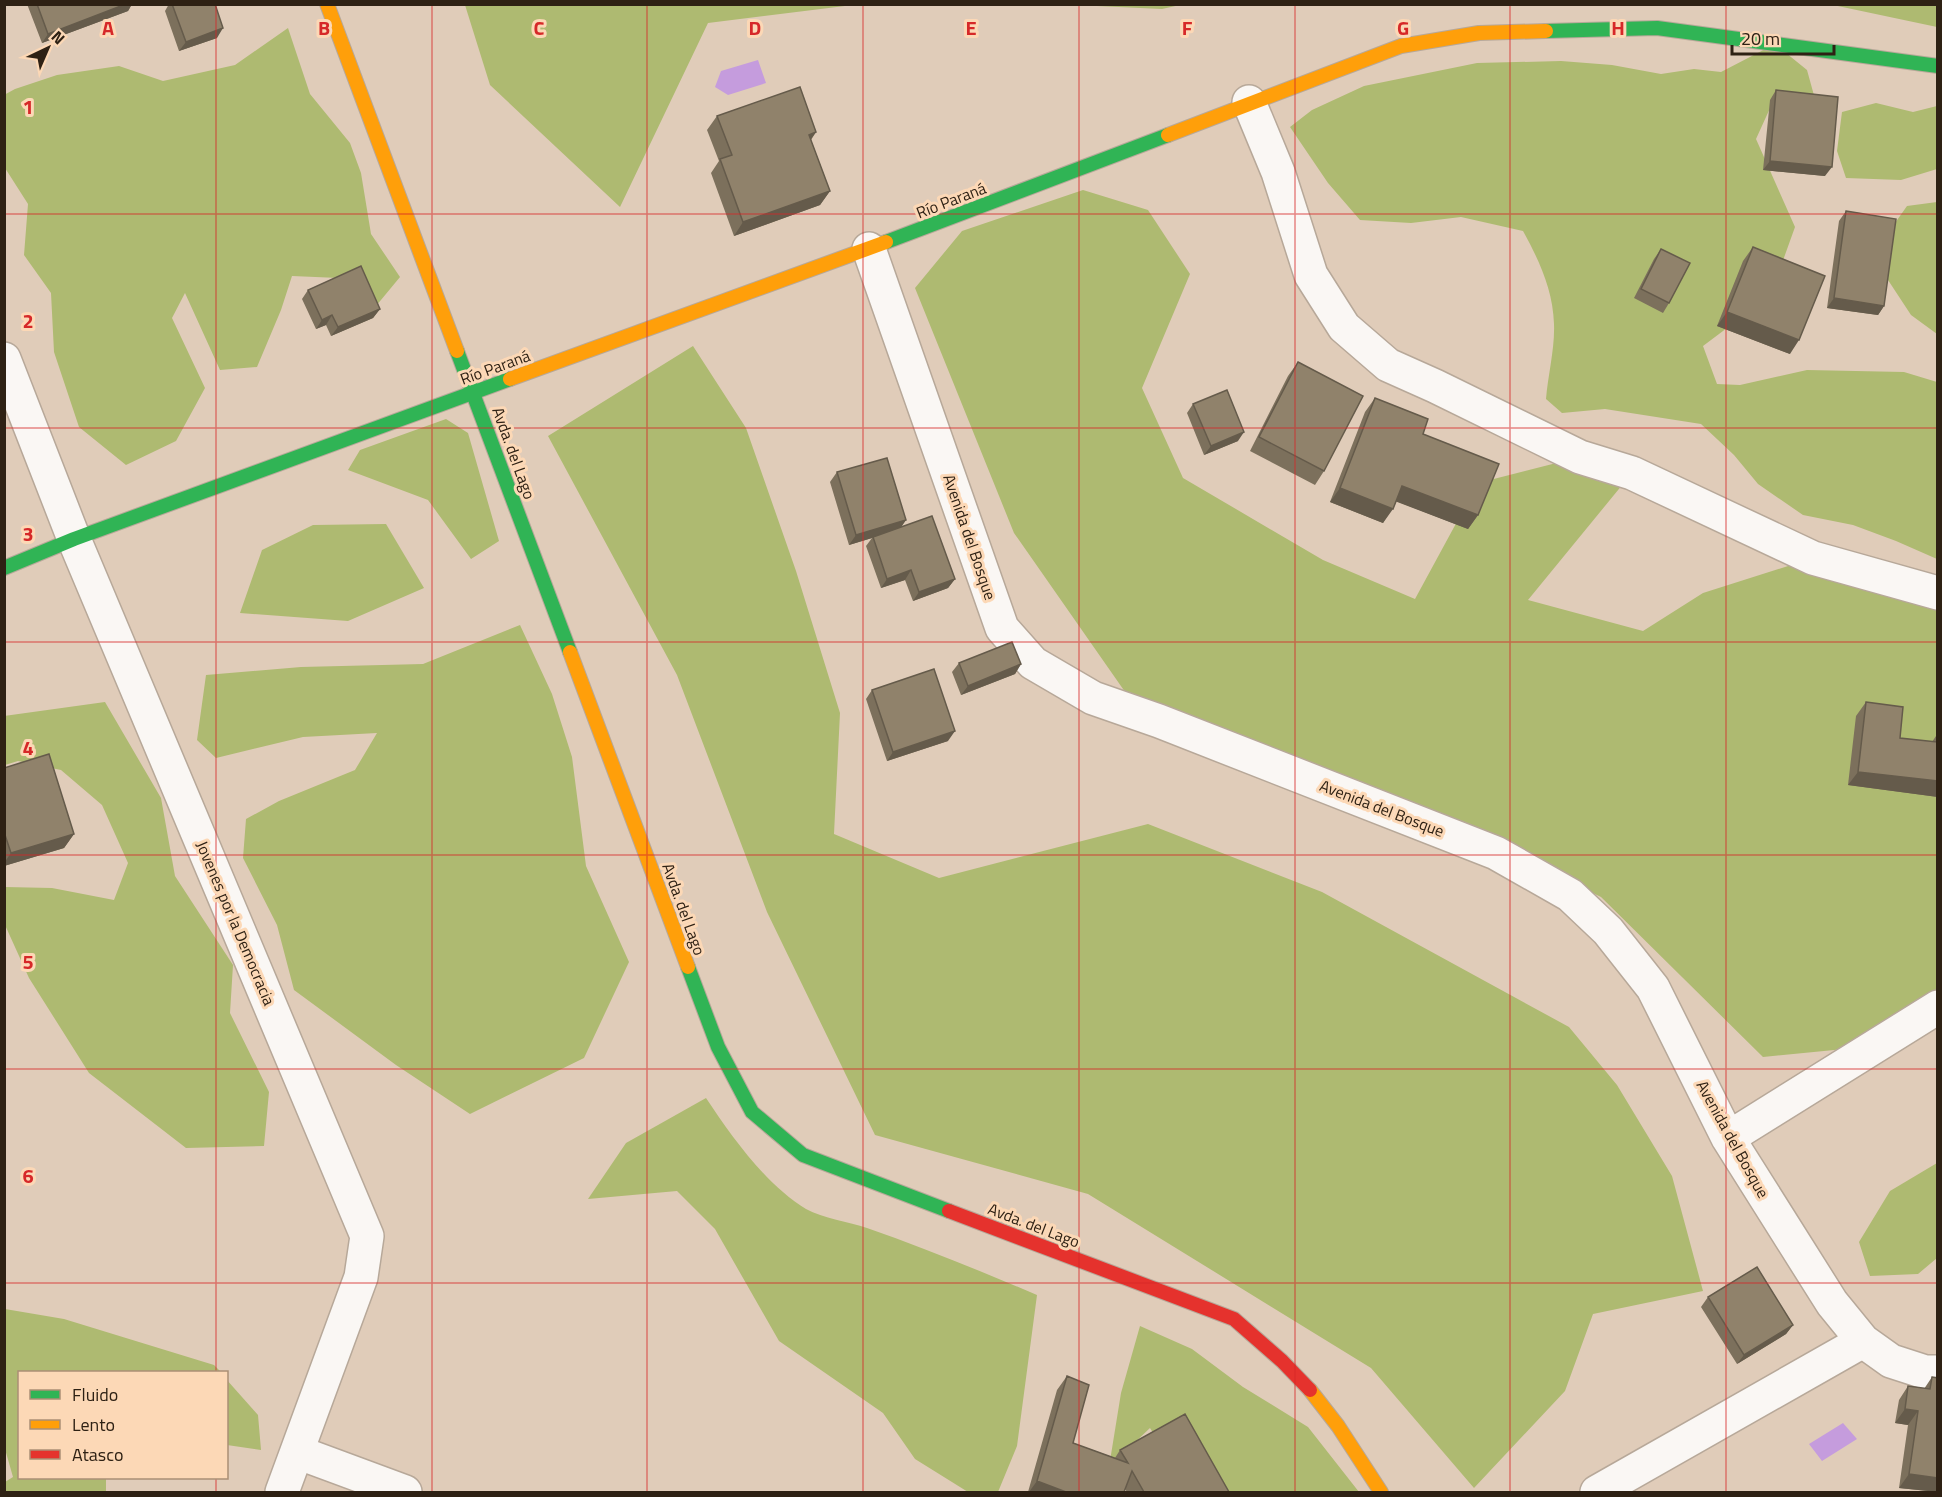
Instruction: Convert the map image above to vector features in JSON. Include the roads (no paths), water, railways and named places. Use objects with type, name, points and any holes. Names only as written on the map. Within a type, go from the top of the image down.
[{"type":"street","name":"Avda. del Lago","points":[[327,4],[718,1047],[752,1112],[803,1155],[1234,1319],[1266,1346],[1308,1388],[1348,1440],[1381,1492]]},
{"type":"street","name":"Río Paraná","points":[[4,568],[74,539],[869,249],[1249,102],[1401,46],[1479,33],[1657,28],[1938,66]]},
{"type":"street","points":[[1249,102],[1278,172],[1311,275],[1344,327],[1388,365],[1436,386],[1580,457],[1632,473],[1813,558],[1938,593]]},
{"type":"street","name":"Avenida del Bosque","points":[[869,249],[1002,628],[1034,663],[1093,698],[1159,720],[1496,853],[1570,895],[1608,931],[1653,988],[1728,1138],[1832,1303],[1863,1341],[1891,1361],[1925,1372],[1938,1372]]},
{"type":"street","name":"Jovenes por la Democracia","points":[[4,359],[74,539],[367,1236],[361,1277],[282,1492]]},
{"type":"street","points":[[1728,1138],[1938,1007]]},
{"type":"street","points":[[1598,1492],[1863,1341]]},
{"type":"street","points":[[297,1452],[405,1492]]}]
